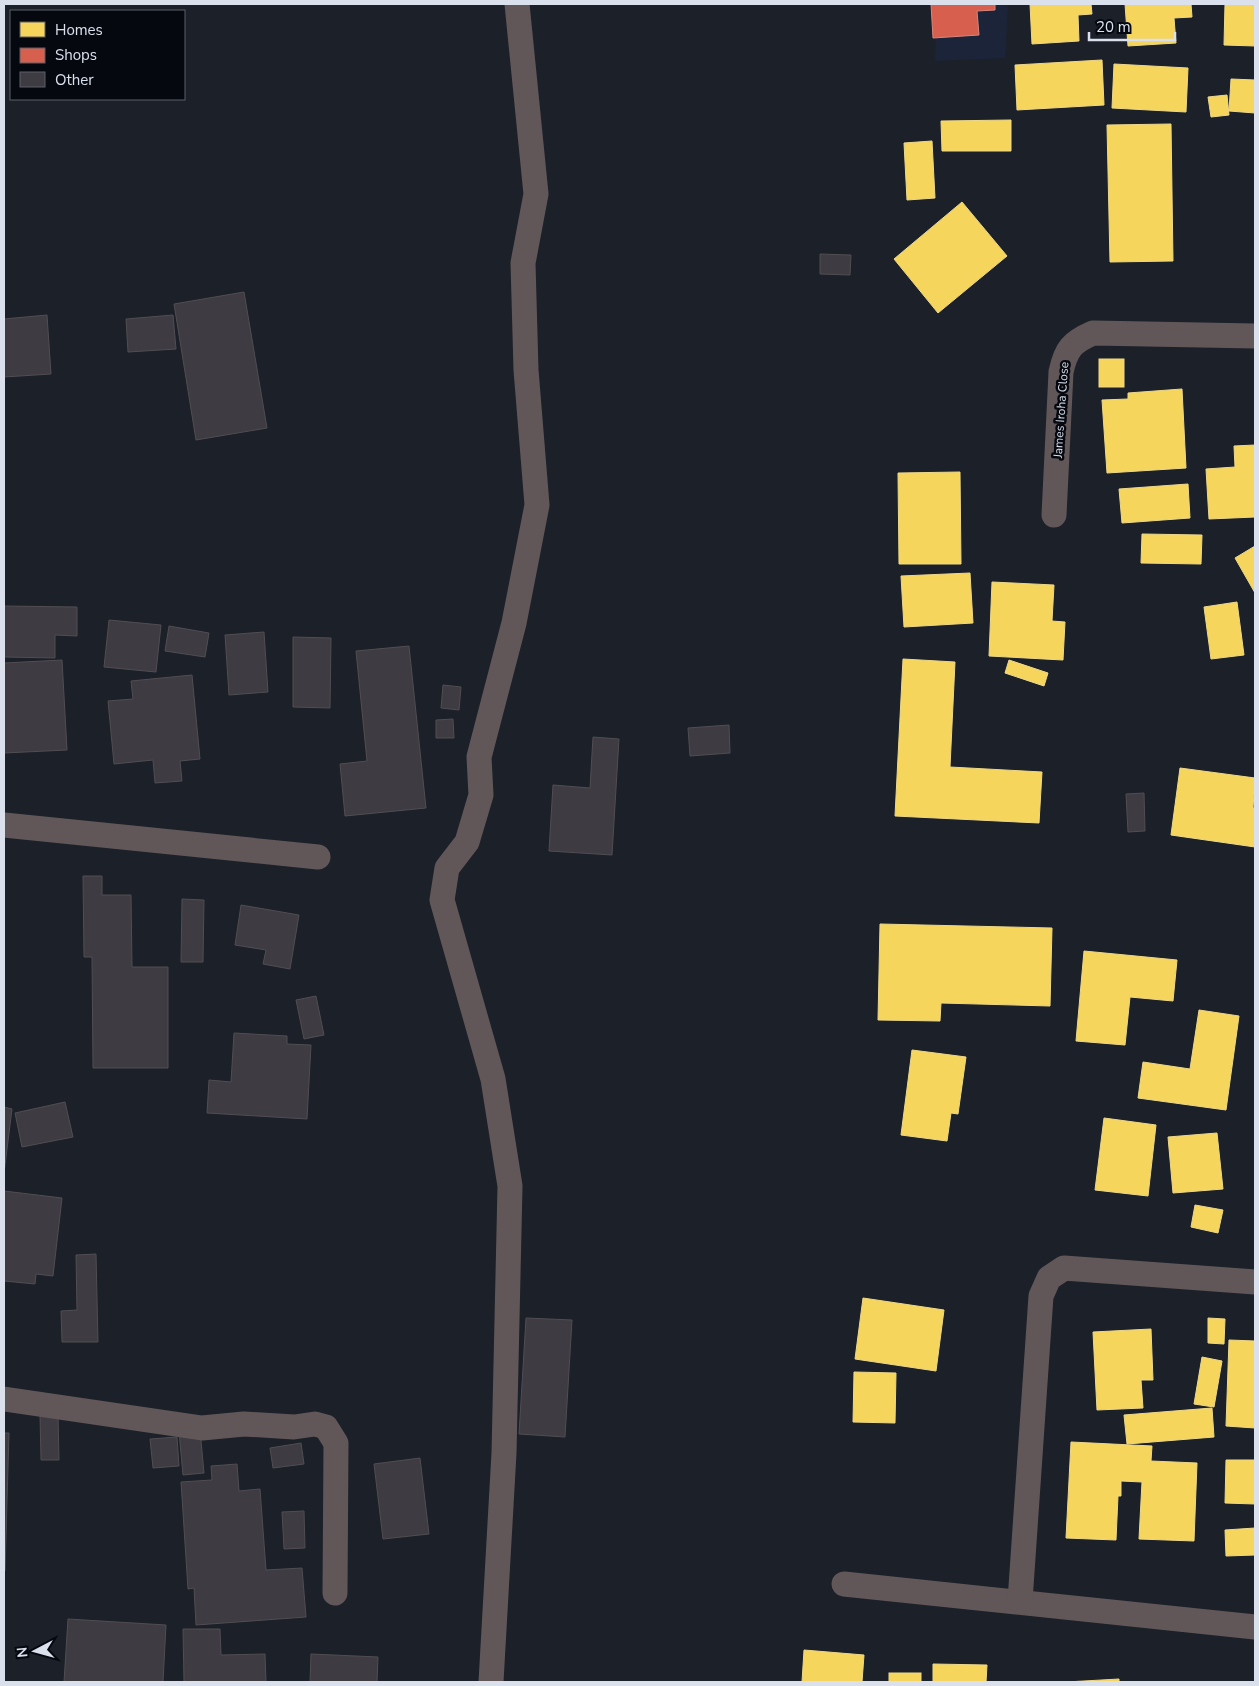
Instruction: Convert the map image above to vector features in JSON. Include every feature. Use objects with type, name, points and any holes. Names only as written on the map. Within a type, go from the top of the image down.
[{"type":"street","points":[[491,1682],[504,1453],[510,1186],[493,1079],[442,900],[447,868],[467,842],[480,795],[479,757],[514,623],[537,506],[526,370],[522,262],[536,194],[517,4]]},
{"type":"street","name":"James Iroha Close","points":[[1054,515],[1061,372],[1065,354],[1078,340],[1093,333],[1255,336]]},
{"type":"street","points":[[4,825],[318,857]]},
{"type":"street","points":[[1020,1601],[1041,1296],[1049,1278],[1064,1268],[1255,1282]]},
{"type":"street","points":[[4,1399],[202,1428],[244,1424],[294,1427],[315,1424],[326,1426],[336,1443],[335,1593]]},
{"type":"street","points":[[844,1584],[1255,1627]]},
{"type":"shaded area","points":[[937,4],[1008,4],[1005,58],[935,61]]},
{"type":"building: Homes","points":[[1030,4],[1091,4],[1092,14],[1078,15],[1079,41],[1032,44]]},
{"type":"building: Homes","points":[[1125,4],[1191,4],[1192,17],[1174,18],[1176,43],[1128,46]]},
{"type":"building: Homes","points":[[1225,4],[1255,4],[1255,46],[1224,45]]},
{"type":"building: Homes","points":[[1102,60],[1104,105],[1017,110],[1015,65]]},
{"type":"building: Homes","points":[[1114,64],[1188,68],[1186,112],[1112,108]]},
{"type":"building: Homes","points":[[1231,79],[1255,80],[1255,113],[1229,111]]},
{"type":"building: Homes","points":[[1227,95],[1229,115],[1211,117],[1208,97]]},
{"type":"building: Homes","points":[[1011,120],[1011,151],[942,151],[941,121]]},
{"type":"building: Homes","points":[[1171,124],[1173,261],[1110,262],[1107,125]]},
{"type":"building: Homes","points":[[932,141],[935,198],[907,200],[904,143]]},
{"type":"building: Homes","points":[[962,202],[1007,256],[938,313],[894,259]]},
{"type":"building: Homes","points":[[1099,359],[1124,359],[1124,387],[1099,387]]},
{"type":"building: Homes","points":[[1182,389],[1186,468],[1107,473],[1102,400],[1128,399],[1128,393]]},
{"type":"building: Homes","points":[[1255,445],[1255,517],[1209,519],[1206,469],[1235,467],[1234,446]]},
{"type":"building: Homes","points":[[960,472],[961,564],[899,564],[898,473]]},
{"type":"building: Homes","points":[[1188,484],[1190,518],[1122,523],[1119,489]]},
{"type":"building: Homes","points":[[1142,534],[1202,535],[1201,564],[1141,563]]},
{"type":"building: Homes","points":[[1255,546],[1255,593],[1235,558]]},
{"type":"building: Homes","points":[[970,573],[973,623],[904,627],[901,576]]},
{"type":"building: Homes","points":[[992,582],[1054,585],[1052,621],[1065,622],[1063,660],[989,656]]},
{"type":"building: Homes","points":[[1237,602],[1244,655],[1211,659],[1204,607]]},
{"type":"building: Homes","points":[[903,659],[955,662],[950,767],[1042,772],[1039,823],[895,816]]},
{"type":"building: Homes","points":[[1009,660],[1048,673],[1044,686],[1005,673]]},
{"type":"building: Homes","points":[[1180,768],[1255,778],[1253,808],[1255,808],[1255,847],[1171,835]]},
{"type":"building: Homes","points":[[880,924],[1052,928],[1050,1006],[941,1003],[940,1021],[878,1020]]},
{"type":"building: Homes","points":[[1084,951],[1177,960],[1173,1001],[1130,997],[1125,1045],[1076,1041]]},
{"type":"building: Homes","points":[[1199,1010],[1239,1016],[1226,1110],[1138,1098],[1143,1062],[1190,1069]]},
{"type":"building: Homes","points":[[912,1050],[966,1057],[958,1114],[951,1113],[947,1141],[901,1135]]},
{"type":"building: Homes","points":[[1104,1118],[1156,1125],[1148,1196],[1095,1190]]},
{"type":"building: Homes","points":[[1217,1133],[1223,1189],[1173,1193],[1168,1137]]},
{"type":"building: Homes","points":[[1195,1205],[1223,1210],[1218,1233],[1191,1227]]},
{"type":"building: Homes","points":[[863,1298],[944,1310],[936,1371],[855,1359]]},
{"type":"building: Homes","points":[[1208,1318],[1225,1319],[1224,1344],[1208,1343]]},
{"type":"building: Homes","points":[[1151,1329],[1153,1380],[1141,1380],[1143,1408],[1097,1410],[1093,1332]]},
{"type":"building: Homes","points":[[1229,1340],[1255,1341],[1255,1428],[1226,1426]]},
{"type":"building: Homes","points":[[1202,1357],[1222,1361],[1214,1407],[1194,1404]]},
{"type":"building: Homes","points":[[854,1372],[896,1373],[895,1423],[853,1422]]},
{"type":"building: Homes","points":[[1212,1408],[1214,1437],[1127,1444],[1124,1415]]},
{"type":"building: Homes","points":[[1071,1442],[1152,1446],[1151,1461],[1197,1463],[1194,1541],[1139,1539],[1142,1482],[1121,1481],[1121,1496],[1118,1496],[1116,1540],[1066,1538]]},
{"type":"building: Homes","points":[[1226,1460],[1255,1460],[1255,1504],[1225,1503]]},
{"type":"building: Homes","points":[[1255,1528],[1255,1555],[1226,1556],[1225,1530]]},
{"type":"building: Homes","points":[[804,1650],[864,1655],[862,1682],[802,1682]]},
{"type":"building: Homes","points":[[933,1664],[987,1665],[986,1682],[933,1682]]},
{"type":"building: Homes","points":[[889,1673],[921,1673],[921,1682],[889,1682]]},
{"type":"building: Homes","points":[[1119,1679],[1119,1682],[1066,1682]]},
{"type":"building: Shops","points":[[931,4],[995,4],[995,10],[977,11],[979,35],[933,38]]},
{"type":"building: Other","points":[[820,254],[851,255],[850,275],[820,274]]},
{"type":"building: Other","points":[[244,292],[267,428],[196,440],[174,304]]},
{"type":"building: Other","points":[[47,315],[51,374],[4,377],[4,319]]},
{"type":"building: Other","points":[[173,315],[176,349],[128,352],[126,319]]},
{"type":"building: Other","points":[[4,606],[77,607],[77,636],[55,635],[55,658],[4,657]]},
{"type":"building: Other","points":[[109,620],[161,625],[156,672],[104,667]]},
{"type":"building: Other","points":[[169,626],[209,633],[205,657],[165,651]]},
{"type":"building: Other","points":[[264,632],[268,692],[229,695],[225,635]]},
{"type":"building: Other","points":[[293,637],[331,638],[330,708],[293,707]]},
{"type":"building: Other","points":[[409,646],[426,808],[345,816],[340,764],[367,761],[356,651]]},
{"type":"building: Other","points":[[62,660],[67,750],[4,753],[4,663]]},
{"type":"building: Other","points":[[192,675],[200,759],[180,761],[182,781],[155,783],[153,760],[114,764],[108,701],[133,699],[131,681]]},
{"type":"building: Other","points":[[443,685],[461,687],[459,710],[441,708]]},
{"type":"building: Other","points":[[453,719],[454,738],[436,738],[436,720]]},
{"type":"building: Other","points":[[729,725],[730,753],[690,756],[688,728]]},
{"type":"building: Other","points":[[593,737],[619,739],[612,855],[549,851],[553,785],[590,788]]},
{"type":"building: Other","points":[[1144,793],[1145,831],[1128,832],[1126,794]]},
{"type":"building: Other","points":[[83,876],[102,876],[102,895],[131,895],[132,967],[168,967],[168,1068],[93,1068],[92,957],[84,957]]},
{"type":"building: Other","points":[[182,899],[204,900],[203,962],[181,962]]},
{"type":"building: Other","points":[[241,905],[299,915],[290,969],[263,964],[266,950],[235,945]]},
{"type":"building: Other","points":[[316,996],[324,1035],[304,1039],[296,1000]]},
{"type":"building: Other","points":[[234,1033],[287,1036],[287,1044],[311,1045],[307,1119],[207,1113],[209,1080],[231,1082]]},
{"type":"building: Other","points":[[65,1102],[73,1137],[22,1147],[15,1113]]},
{"type":"building: Other","points":[[4,1107],[12,1109],[4,1173]]},
{"type":"building: Other","points":[[4,1191],[62,1198],[53,1276],[36,1274],[35,1284],[4,1281]]},
{"type":"building: Other","points":[[96,1254],[98,1342],[62,1342],[61,1311],[77,1310],[76,1255]]},
{"type":"building: Other","points":[[526,1318],[572,1320],[565,1437],[519,1434]]},
{"type":"building: Other","points":[[40,1415],[58,1415],[59,1460],[41,1460]]},
{"type":"building: Other","points":[[200,1430],[204,1473],[183,1475],[179,1432]]},
{"type":"building: Other","points":[[4,1433],[9,1433],[5,1571],[4,1571]]},
{"type":"building: Other","points":[[177,1437],[179,1466],[153,1468],[150,1439]]},
{"type":"building: Other","points":[[301,1443],[304,1464],[273,1468],[270,1448]]},
{"type":"building: Other","points":[[420,1458],[429,1534],[383,1539],[374,1464]]},
{"type":"building: Other","points":[[237,1464],[239,1491],[260,1489],[266,1570],[302,1568],[306,1617],[196,1625],[194,1588],[188,1589],[181,1482],[212,1480],[211,1466]]},
{"type":"building: Other","points":[[304,1511],[305,1548],[284,1549],[282,1512]]},
{"type":"building: Other","points":[[68,1619],[166,1625],[163,1682],[64,1682]]},
{"type":"building: Other","points":[[183,1629],[220,1629],[221,1655],[265,1654],[266,1682],[184,1682]]},
{"type":"building: Other","points":[[311,1654],[378,1657],[377,1682],[310,1682]]}]
